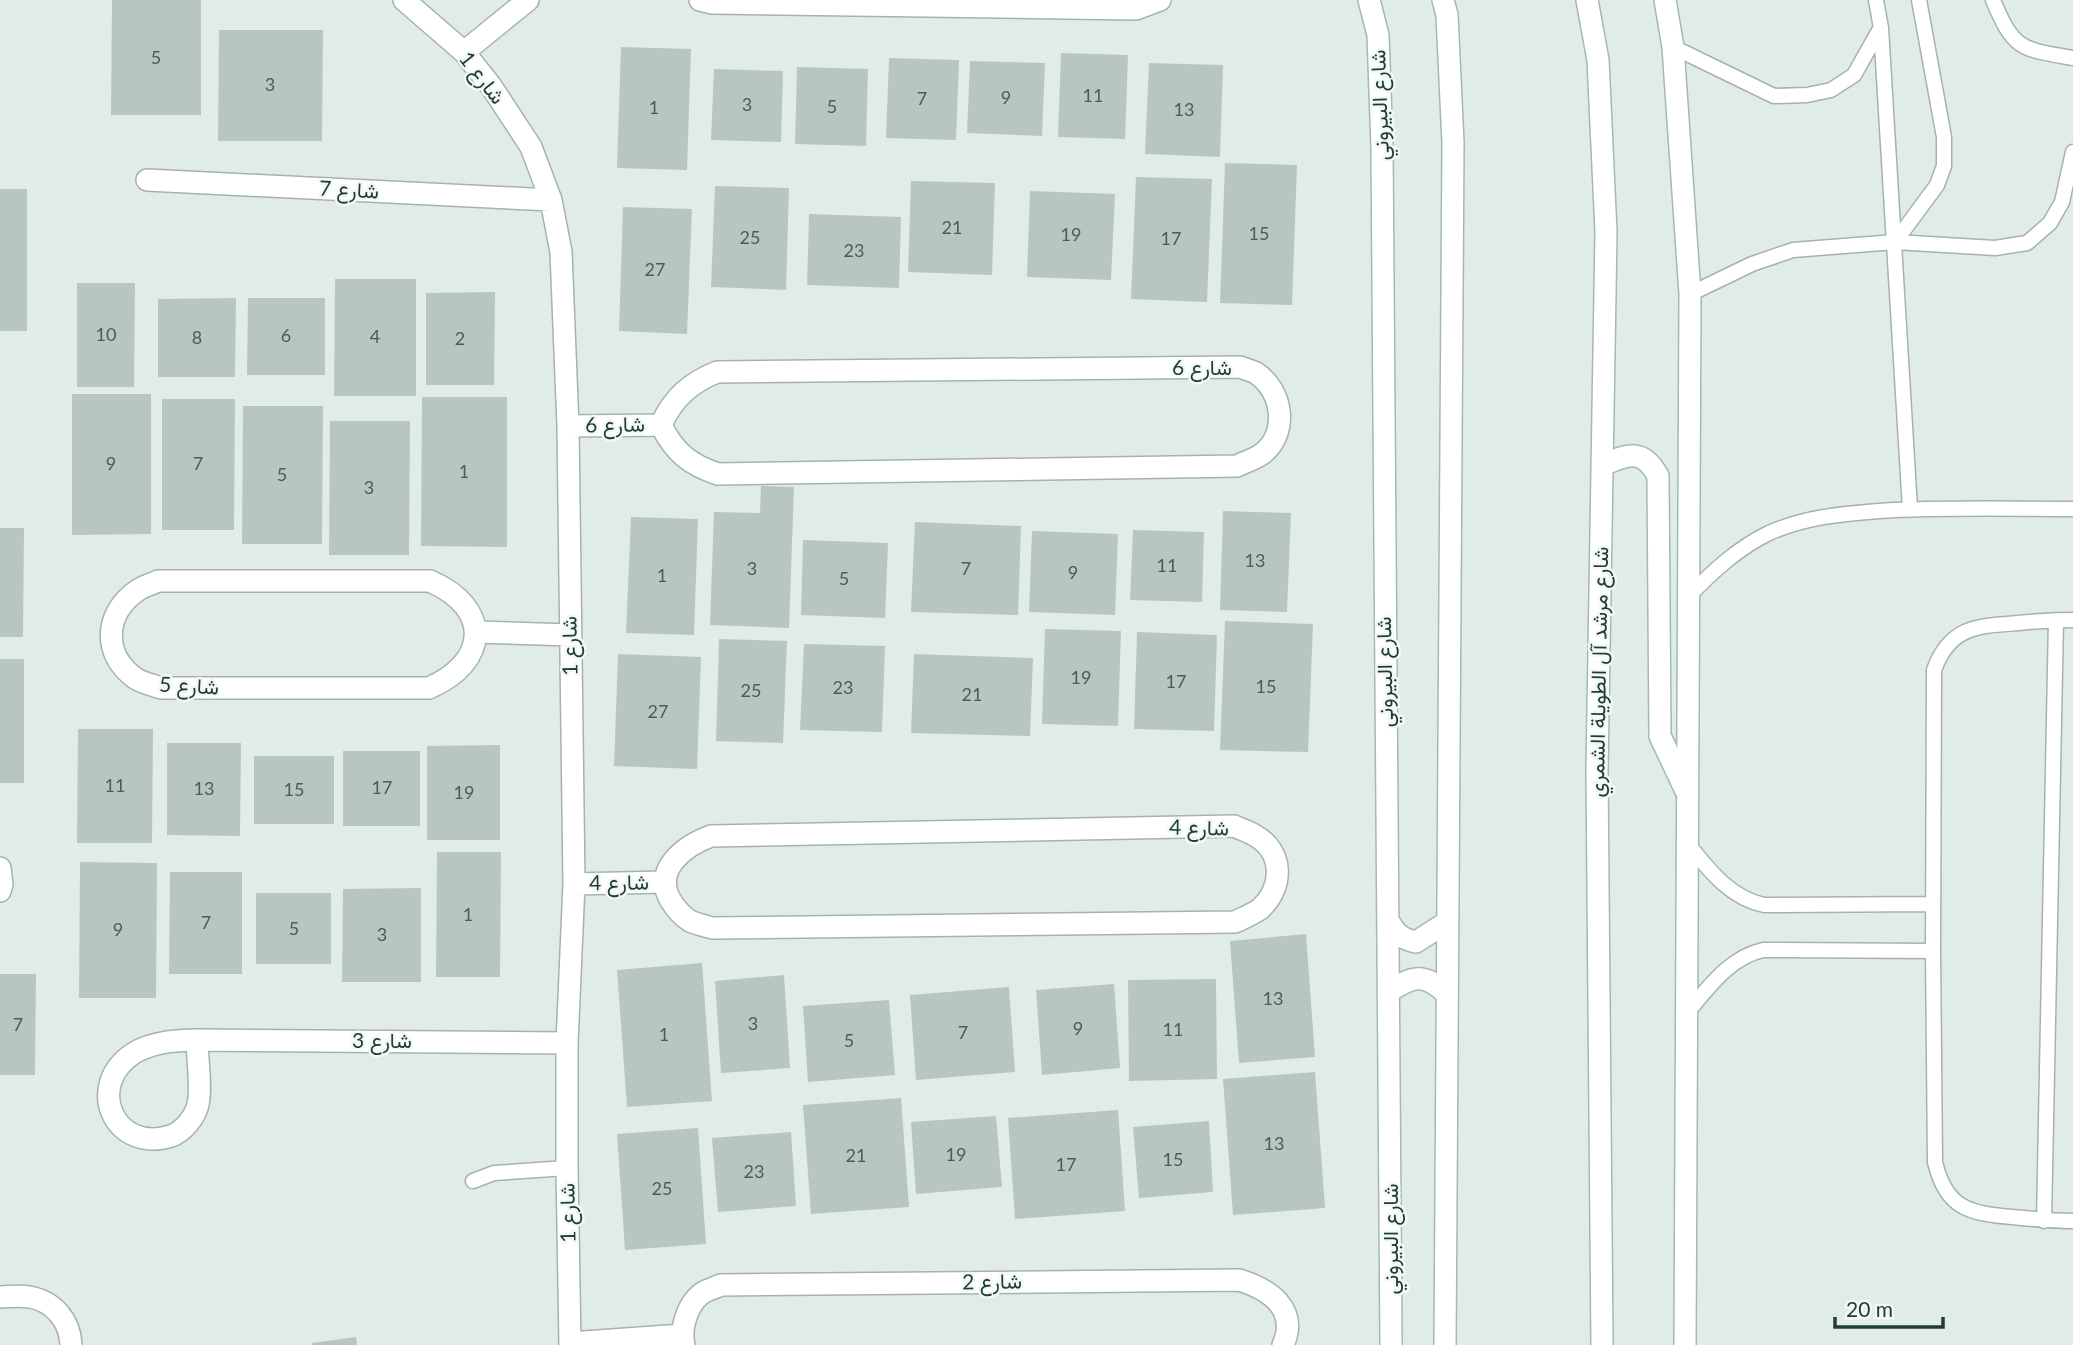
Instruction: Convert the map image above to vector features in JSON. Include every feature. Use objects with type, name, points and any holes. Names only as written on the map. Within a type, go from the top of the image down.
[{"type":"street","name":"شارع 1","points":[[404,0],[464,52],[491,86],[531,147],[551,200],[561,252],[568,426],[574,884],[567,1043],[570,1344]]},
{"type":"street","points":[[464,52],[528,0]]},
{"type":"street","points":[[699,0],[712,3],[1136,9],[1160,0]]},
{"type":"street","name":"شارع البيروني","points":[[1369,0],[1378,35],[1382,147],[1391,1345]]},
{"type":"street","points":[[1443,0],[1447,15],[1453,143],[1445,1345]]},
{"type":"street","name":"شارع مرشد آل الطويلة الشمري","points":[[1587,0],[1598,60],[1606,232],[1597,770],[1602,1345]]},
{"type":"street","points":[[1665,0],[1673,47],[1690,294],[1685,1345]]},
{"type":"street","name":"شارع 7","points":[[147,180],[551,200]]},
{"type":"street","name":"شارع 6","points":[[1240,367],[1256,373],[1270,387],[1278,401],[1280,418],[1275,438],[1262,453],[1237,466],[718,474],[698,467],[681,456],[669,443],[661,425],[668,409],[682,391],[699,379],[717,372],[1240,367]]},
{"type":"street","name":"شارع 6","points":[[568,426],[661,425]]},
{"type":"street","points":[[1603,465],[1624,456],[1638,456],[1650,462],[1658,476],[1660,736],[1688,796]]},
{"type":"street","name":"شارع 5","points":[[158,581],[417,581],[430,582],[450,590],[465,603],[477,632],[472,652],[462,667],[446,681],[429,688],[161,688],[137,680],[122,666],[112,652],[111,629],[119,609],[137,591],[158,581]]},
{"type":"street","points":[[477,632],[570,635]]},
{"type":"street","name":"شارع 4","points":[[1234,826],[1256,836],[1270,850],[1277,862],[1279,878],[1259,910],[1235,922],[712,928],[690,921],[676,909],[666,893],[664,882],[670,866],[680,853],[693,842],[710,836],[1234,826]]},
{"type":"street","points":[[0,868],[0,891]]},
{"type":"street","name":"شارع 4","points":[[574,884],[664,882]]},
{"type":"street","points":[[1388,920],[1394,932],[1404,940],[1416,942],[1447,922]]},
{"type":"street","points":[[1388,992],[1409,980],[1421,978],[1434,982],[1447,994]]},
{"type":"street","name":"شارع 3","points":[[197,1040],[198,1105],[188,1124],[175,1135],[155,1139],[137,1136],[123,1129],[113,1116],[107,1099],[109,1084],[119,1068],[134,1054],[157,1044],[197,1040],[567,1043]]},
{"type":"street","name":"شارع 2","points":[[570,1344],[683,1340],[686,1314],[700,1295],[721,1285],[1239,1280],[1272,1294],[1282,1309],[1287,1325],[1283,1345]]},
{"type":"street","points":[[0,1297],[29,1296],[58,1311],[69,1328],[71,1345]]},
{"type":"lane","points":[[1876,0],[1881,28],[1910,509]]},
{"type":"lane","points":[[1895,242],[1937,185],[1944,166],[1944,137],[1919,0]]},
{"type":"lane","points":[[1993,0],[2004,26],[2020,46],[2073,58]]},
{"type":"lane","points":[[1673,47],[1774,96],[1807,96],[1831,90],[1854,75],[1881,28]]},
{"type":"lane","points":[[1690,294],[1752,264],[1793,250],[1895,242],[1995,248],[2027,243],[2050,223],[2062,202],[2073,152]]},
{"type":"lane","points":[[1689,596],[1712,572],[1767,534],[1793,524],[1827,516],[1910,509],[2073,509]]},
{"type":"lane","points":[[2044,1221],[2056,620]]},
{"type":"lane","points":[[2073,620],[1980,625],[1964,632],[1948,644],[1940,655],[1934,670],[1933,904],[1935,1162],[1940,1181],[1959,1205],[1978,1214],[2044,1221],[2073,1221]]},
{"type":"lane","points":[[1688,844],[1721,882],[1753,903],[1933,904]]},
{"type":"lane","points":[[1687,1013],[1731,966],[1754,952],[1933,951]]},
{"type":"lane","points":[[473,1181],[494,1173],[567,1168]]},
{"type":"building","points":[[112,0],[201,0],[201,115],[111,115]]},
{"type":"building","points":[[219,30],[323,30],[322,141],[218,141]]},
{"type":"building","points":[[621,47],[691,49],[687,170],[617,168]]},
{"type":"building","points":[[1061,53],[1128,55],[1125,139],[1058,137]]},
{"type":"building","points":[[889,58],[959,60],[956,140],[886,138]]},
{"type":"building","points":[[970,61],[1045,63],[1042,136],[967,133]]},
{"type":"building","points":[[1149,63],[1223,65],[1220,157],[1145,154]]},
{"type":"building","points":[[797,67],[868,69],[866,146],[795,144]]},
{"type":"building","points":[[714,69],[783,71],[781,142],[711,140]]},
{"type":"building","points":[[1225,163],[1297,165],[1292,305],[1220,303]]},
{"type":"building","points":[[1136,177],[1212,179],[1207,302],[1131,299]]},
{"type":"building","points":[[911,181],[995,183],[992,275],[908,272]]},
{"type":"building","points":[[715,186],[789,188],[786,290],[711,287]]},
{"type":"building","points":[[0,189],[27,189],[27,331],[0,331]]},
{"type":"building","points":[[1030,191],[1115,194],[1111,280],[1027,277]]},
{"type":"building","points":[[623,207],[692,209],[687,334],[619,331]]},
{"type":"building","points":[[809,214],[901,217],[899,288],[807,285]]},
{"type":"building","points":[[335,279],[416,279],[416,396],[334,396]]},
{"type":"building","points":[[77,283],[135,283],[134,387],[77,387]]},
{"type":"building","points":[[495,292],[494,385],[426,385],[426,293]]},
{"type":"building","points":[[236,298],[235,377],[158,377],[158,299]]},
{"type":"building","points":[[248,298],[325,298],[325,375],[247,375]]},
{"type":"building","points":[[72,394],[151,394],[151,534],[72,535]]},
{"type":"building","points":[[422,397],[507,397],[507,547],[421,546]]},
{"type":"building","points":[[162,399],[235,399],[234,530],[162,530]]},
{"type":"building","points":[[243,406],[323,406],[322,544],[242,544]]},
{"type":"building","points":[[330,421],[410,421],[409,555],[329,555]]},
{"type":"building","points":[[761,486],[794,487],[789,628],[710,625],[714,512],[760,513]]},
{"type":"building","points":[[1223,511],[1291,513],[1287,612],[1220,610]]},
{"type":"building","points":[[631,517],[698,519],[694,635],[626,633]]},
{"type":"building","points":[[915,522],[1021,526],[1018,615],[911,612]]},
{"type":"building","points":[[0,528],[24,528],[23,637],[0,637]]},
{"type":"building","points":[[1133,530],[1204,532],[1202,602],[1130,600]]},
{"type":"building","points":[[1032,531],[1118,534],[1115,615],[1029,612]]},
{"type":"building","points":[[803,540],[888,543],[885,618],[801,615]]},
{"type":"building","points":[[1225,621],[1313,624],[1308,752],[1220,750]]},
{"type":"building","points":[[1045,629],[1121,631],[1118,726],[1042,724]]},
{"type":"building","points":[[1137,632],[1217,635],[1214,731],[1134,729]]},
{"type":"building","points":[[719,639],[787,641],[783,743],[716,741]]},
{"type":"building","points":[[804,644],[885,646],[882,732],[800,730]]},
{"type":"building","points":[[618,654],[701,657],[697,769],[614,766]]},
{"type":"building","points":[[914,654],[1033,658],[1030,736],[911,733]]},
{"type":"building","points":[[0,659],[24,659],[24,783],[0,783]]},
{"type":"building","points":[[78,729],[153,729],[152,843],[77,843]]},
{"type":"building","points":[[167,743],[241,743],[240,836],[167,835]]},
{"type":"building","points":[[500,745],[500,840],[427,840],[427,746]]},
{"type":"building","points":[[343,751],[420,751],[420,826],[343,826]]},
{"type":"building","points":[[254,756],[334,756],[334,824],[254,824]]},
{"type":"building","points":[[437,852],[501,852],[500,977],[436,977]]},
{"type":"building","points":[[80,862],[157,863],[156,998],[79,998]]},
{"type":"building","points":[[170,872],[242,872],[242,974],[169,974]]},
{"type":"building","points":[[421,888],[421,982],[342,982],[343,889]]},
{"type":"building","points":[[256,893],[331,893],[331,964],[256,964]]},
{"type":"building","points":[[1306,934],[1315,1057],[1239,1063],[1230,941]]},
{"type":"building","points":[[702,963],[712,1101],[627,1107],[617,970]]},
{"type":"building","points":[[0,974],[36,974],[35,1075],[0,1075]]},
{"type":"building","points":[[784,975],[790,1068],[721,1073],[715,981]]},
{"type":"building","points":[[1216,979],[1217,1079],[1129,1081],[1128,980]]},
{"type":"building","points":[[1114,984],[1120,1068],[1042,1075],[1036,990]]},
{"type":"building","points":[[1009,987],[1015,1072],[916,1080],[910,995]]},
{"type":"building","points":[[889,1000],[895,1075],[808,1082],[803,1006]]},
{"type":"building","points":[[1315,1072],[1325,1208],[1233,1215],[1223,1079]]},
{"type":"building","points":[[901,1098],[909,1207],[811,1214],[803,1105]]},
{"type":"building","points":[[1118,1110],[1125,1211],[1015,1219],[1008,1118]]},
{"type":"building","points":[[996,1116],[1002,1187],[916,1194],[911,1122]]},
{"type":"building","points":[[1209,1121],[1213,1192],[1139,1198],[1133,1127]]},
{"type":"building","points":[[698,1128],[706,1244],[625,1250],[617,1134]]},
{"type":"building","points":[[791,1132],[796,1206],[718,1212],[712,1138]]},
{"type":"building","points":[[356,1337],[357,1345],[312,1345],[312,1343]]}]
